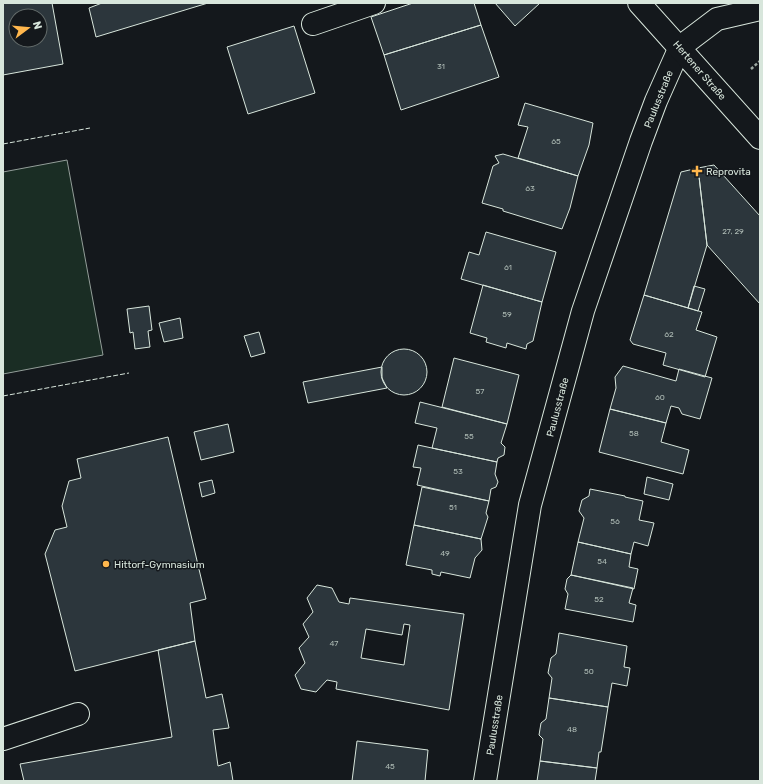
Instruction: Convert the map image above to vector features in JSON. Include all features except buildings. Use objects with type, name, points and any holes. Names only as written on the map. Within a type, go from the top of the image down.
[{"type":"street","points":[[313,24],[374,3]]},
{"type":"street","name":"Hertener Straße","points":[[639,3],[760,138]]},
{"type":"street","points":[[680,47],[717,19],[760,9]]},
{"type":"street","name":"Paulusstraße","points":[[485,781],[530,505],[583,311],[641,141],[656,101],[680,47]]},
{"type":"street","points":[[3,739],[78,714]]},
{"type":"path","points":[[751,69],[760,61]]},
{"type":"green space","points":[[67,160],[103,355],[3,374],[3,172]]},
{"type":"fence","points":[[3,144],[90,128]]},
{"type":"fence","points":[[3,396],[129,373]]},
{"type":"place","name":"Reprovita","points":[[697,171]]},
{"type":"place","name":"Hittorf-Gymnasium","points":[[106,564]]}]
